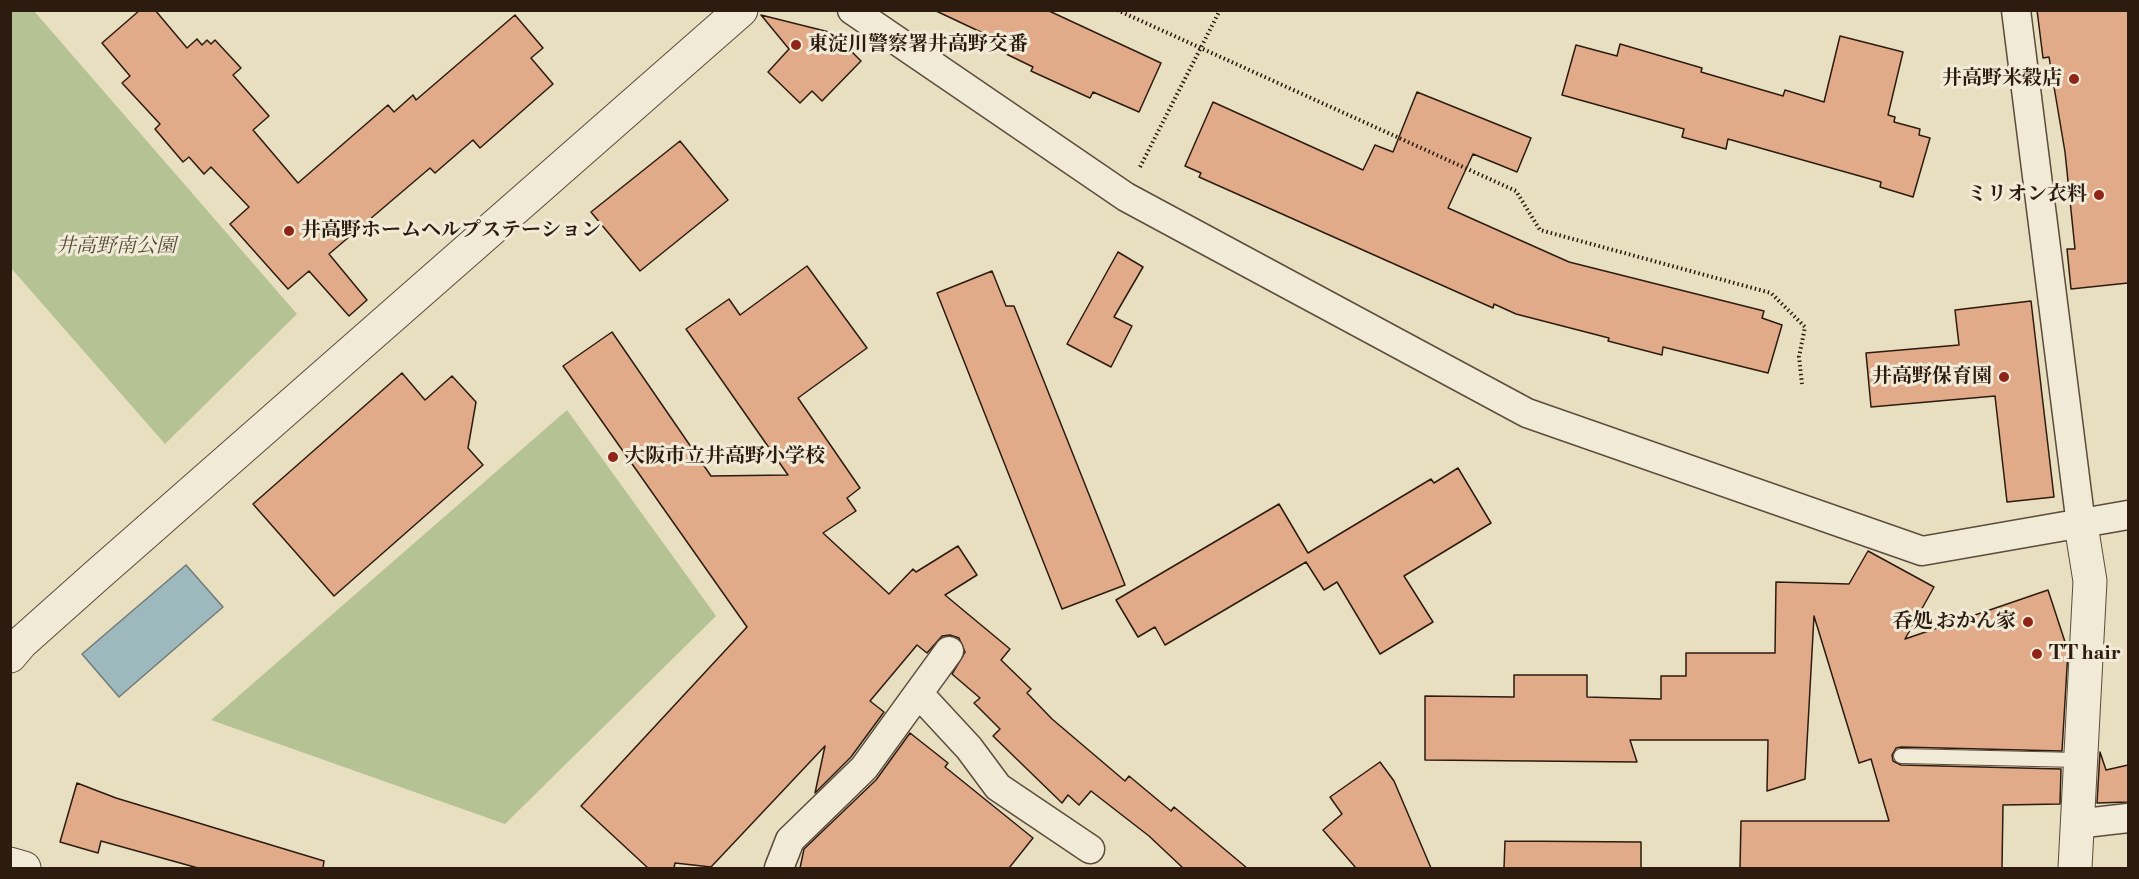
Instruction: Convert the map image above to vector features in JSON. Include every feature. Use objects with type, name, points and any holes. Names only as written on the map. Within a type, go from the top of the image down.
[{"type":"street","points":[[10,656],[21,643],[95,577],[741,10]]},
{"type":"street","points":[[852,10],[1126,197],[1527,413],[1922,551],[2128,515]]},
{"type":"street","points":[[2016,10],[2090,581],[2075,868]]},
{"type":"street","points":[[779,868],[790,840],[864,768],[949,651]]},
{"type":"street","points":[[919,694],[969,748],[998,787],[1089,849]]},
{"type":"street","points":[[2076,824],[2128,818]]},
{"type":"street","points":[[10,864],[24,868]]},
{"type":"lane","points":[[1901,756],[2079,760]]},
{"type":"path","points":[[1117,10],[1516,191],[1540,230],[1771,293],[1805,327],[1799,357],[1802,384]]},
{"type":"path","points":[[1137,173],[1220,10]]},
{"type":"green space","name":"井高野南公園","points":[[10,11],[34,11],[297,314],[165,444],[11,268]]},
{"type":"green space","points":[[567,410],[716,616],[505,824],[211,720]]},
{"type":"water","points":[[186,565],[223,607],[119,697],[82,654]]},
{"type":"building","points":[[140,10],[155,10],[187,48],[197,39],[202,45],[207,40],[211,44],[215,40],[241,68],[233,75],[269,116],[253,130],[298,183],[388,105],[394,112],[413,95],[416,100],[515,15],[543,48],[531,58],[553,84],[480,148],[473,140],[435,173],[430,168],[329,254],[367,300],[349,316],[309,271],[288,289],[230,224],[249,207],[211,167],[204,174],[189,157],[183,162],[155,129],[160,124],[122,83],[130,76],[102,43]]},
{"type":"building","points":[[934,10],[1047,10],[1161,63],[1139,112],[1093,92],[1090,98],[1031,71],[1033,67],[998,50],[1002,42]]},
{"type":"building","points":[[2037,10],[2128,10],[2128,283],[2071,289],[2067,249],[2075,249],[2065,152],[2049,57],[2043,58]]},
{"type":"building","points":[[761,15],[833,33],[861,61],[822,101],[812,91],[800,103],[768,72],[789,49]]},
{"type":"building","points":[[1840,36],[1903,52],[1888,115],[1895,117],[1894,122],[1920,129],[1919,135],[1930,138],[1913,197],[1880,187],[1881,182],[1728,139],[1726,149],[1682,137],[1684,129],[1562,95],[1576,45],[1617,56],[1620,44],[1702,68],[1701,72],[1783,96],[1785,90],[1824,102]]},
{"type":"building","points":[[1417,92],[1531,138],[1517,172],[1473,154],[1448,208],[1569,262],[1764,311],[1762,318],[1782,325],[1768,373],[1663,347],[1662,355],[1608,341],[1609,338],[1516,314],[1494,304],[1493,308],[1199,177],[1201,173],[1185,166],[1213,102],[1363,170],[1375,145],[1393,152]]},
{"type":"building","points":[[680,141],[728,200],[640,271],[591,212]]},
{"type":"building","points":[[1118,252],[1143,267],[1114,317],[1132,326],[1111,367],[1067,344]]},
{"type":"building","points":[[807,266],[867,348],[798,398],[860,488],[847,498],[856,511],[823,533],[889,594],[913,569],[916,572],[958,546],[977,575],[945,595],[1010,649],[1001,660],[1031,689],[1027,693],[1052,719],[1125,781],[1129,776],[1171,811],[1174,807],[1247,868],[1183,868],[1149,836],[1091,791],[1079,805],[1068,795],[1062,803],[993,736],[1000,729],[974,703],[980,698],[952,674],[965,652],[959,638],[950,635],[942,636],[927,653],[917,645],[870,701],[884,712],[851,757],[815,793],[825,746],[711,867],[675,863],[674,868],[648,868],[581,806],[747,627],[563,366],[612,332],[711,476],[788,475],[686,329],[729,299],[740,315]]},
{"type":"building","points":[[992,271],[1006,306],[1014,306],[1125,585],[1062,609],[937,293]]},
{"type":"building","points":[[2031,301],[2054,497],[2007,502],[1995,396],[1871,407],[1866,353],[1959,345],[1955,310]]},
{"type":"building","points":[[402,373],[425,400],[452,376],[476,402],[468,448],[483,465],[334,596],[253,504]]},
{"type":"building","points":[[1458,468],[1491,523],[1404,576],[1433,622],[1380,654],[1337,582],[1324,590],[1306,562],[1165,645],[1155,627],[1138,637],[1116,600],[1279,504],[1308,553],[1431,479],[1434,483]]},
{"type":"building","points":[[1868,551],[1934,587],[1905,639],[2048,590],[2068,651],[2062,751],[1901,747],[1896,748],[1892,755],[1893,761],[1901,765],[2061,769],[2060,804],[2003,805],[2002,868],[1740,868],[1741,821],[1889,821],[1871,759],[1859,763],[1814,616],[1805,779],[1767,791],[1768,740],[1630,740],[1637,762],[1425,760],[1425,696],[1514,697],[1514,675],[1587,675],[1587,697],[1661,699],[1661,676],[1686,676],[1686,653],[1775,653],[1776,582],[1849,584]]},
{"type":"building","points":[[910,733],[948,763],[945,767],[1033,838],[1009,868],[800,868],[804,849],[876,780]]},
{"type":"building","points":[[2100,752],[2106,770],[2128,765],[2128,802],[2097,803]]},
{"type":"building","points":[[1380,762],[1394,781],[1431,868],[1356,868],[1323,830],[1342,814],[1330,797]]},
{"type":"building","points":[[77,783],[116,798],[324,861],[323,868],[198,868],[101,841],[98,853],[60,842]]},
{"type":"building","points":[[1505,841],[1641,842],[1641,868],[1504,868]]},
{"type":"place","name":"東淀川警察署井高野交番","points":[[796,45]]},
{"type":"place","name":"井高野米穀店","points":[[2074,79]]},
{"type":"place","name":"ミリオン衣料","points":[[2099,195]]},
{"type":"place","name":"井高野ホームヘルプステーション","points":[[289,231]]},
{"type":"place","name":"井高野保育園","points":[[2004,377]]},
{"type":"place","name":"大阪市立井高野小学校","points":[[613,457]]},
{"type":"place","name":"呑処 おかん家","points":[[2028,622]]},
{"type":"place","name":"TT hair","points":[[2037,654]]}]
